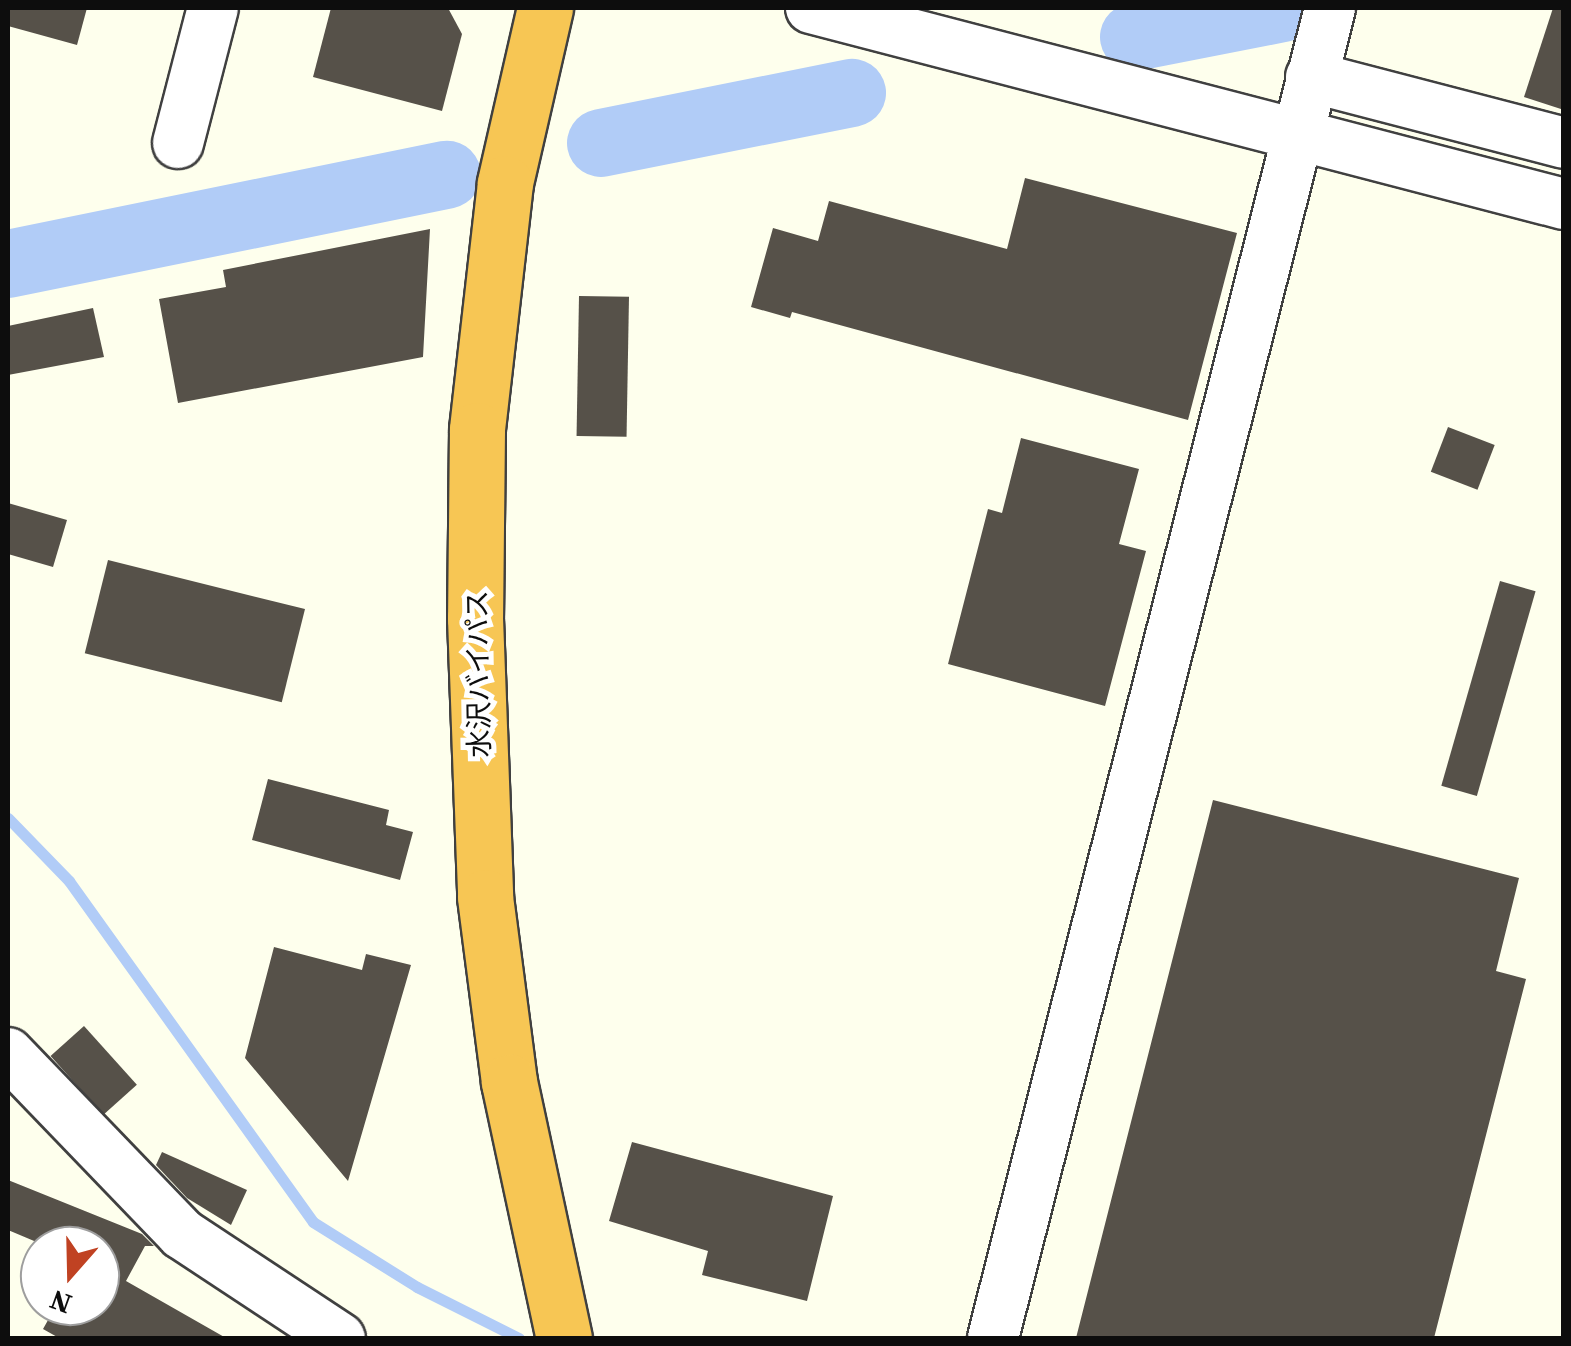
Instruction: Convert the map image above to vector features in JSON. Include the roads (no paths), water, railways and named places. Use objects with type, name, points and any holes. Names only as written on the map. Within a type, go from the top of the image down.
[{"type":"highway","name":"水沢バイパス","points":[[545,8],[505,183],[496,259],[477,430],[475,618],[487,916],[509,1082],[564,1338]]},
{"type":"street","points":[[178,143],[213,8]]},
{"type":"street","points":[[811,8],[1564,204]]},
{"type":"street","points":[[994,1338],[1328,17]]},
{"type":"street","points":[[1312,77],[1564,143]]},
{"type":"street","points":[[8,1053],[182,1234],[340,1338]]},
{"type":"waterway","points":[[1134,37],[1283,8]]},
{"type":"waterway","points":[[601,143],[852,93]]},
{"type":"waterway","points":[[8,264],[447,175]]},
{"type":"waterway","points":[[8,818],[69,881],[313,1222],[417,1287],[519,1338]]}]
